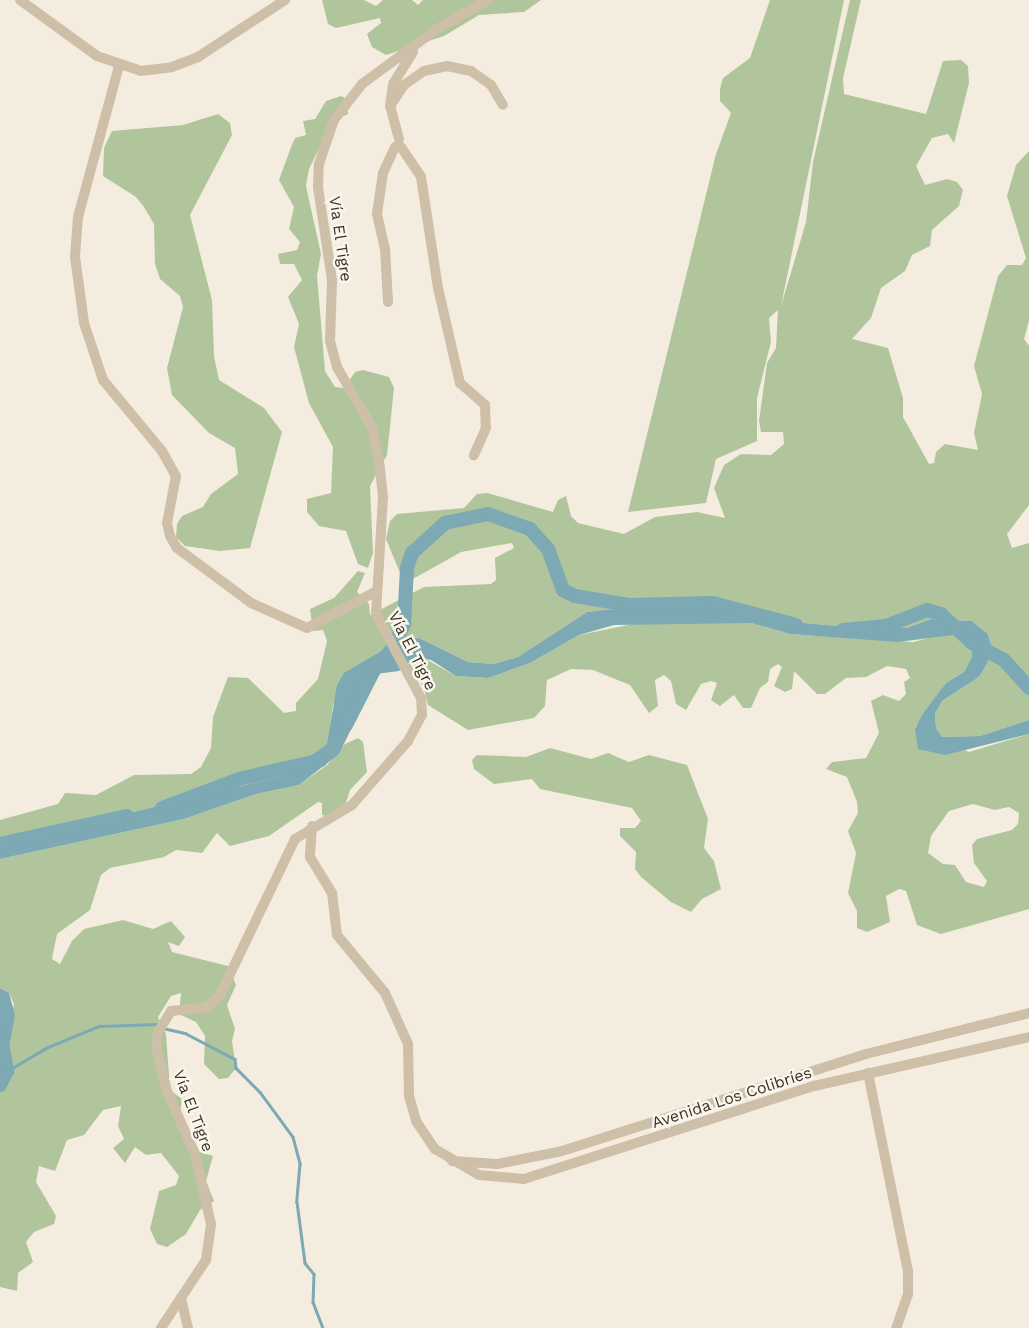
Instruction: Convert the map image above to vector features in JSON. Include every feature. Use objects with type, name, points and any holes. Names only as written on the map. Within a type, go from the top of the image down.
[{"type":"street","points":[[20,0],[97,56],[119,66],[151,71],[183,64],[285,0]]},
{"type":"street","name":"Vía El Tigre","points":[[161,1328],[206,1260],[211,1224],[195,1154],[167,1091],[156,1048],[158,1032],[171,1011],[206,1007],[218,997],[289,850],[312,826],[352,805],[414,732],[423,707],[386,640],[376,614],[382,521],[380,468],[372,428],[337,368],[330,341],[332,280],[318,186],[320,164],[328,134],[347,101],[362,84],[437,29],[488,0]]},
{"type":"street","points":[[437,29],[402,64],[390,106],[398,144],[421,177],[438,288],[460,383],[485,405],[486,428],[474,455]]},
{"type":"street","points":[[119,66],[78,217],[75,257],[84,324],[103,380],[162,450],[176,476],[167,524],[170,536],[177,548],[251,603],[307,628],[376,592]]},
{"type":"street","points":[[390,106],[404,85],[424,71],[448,66],[471,71],[491,85],[503,105]]},
{"type":"street","points":[[388,302],[385,249],[376,214],[383,173],[398,144]]},
{"type":"street","name":"Avenida Los Colibríes","points":[[312,826],[310,857],[332,893],[338,936],[393,1007],[408,1044],[409,1096],[416,1121],[434,1149],[449,1161],[479,1175],[524,1179],[868,1072],[1029,1037]]},
{"type":"street","name":"Avenida Los Colibríes","points":[[449,1161],[521,1161],[667,1120],[866,1054],[1029,1013]]},
{"type":"street","points":[[868,1072],[908,1271],[908,1294],[896,1328]]},
{"type":"street","points":[[181,1298],[188,1328]]},
{"type":"green space","points":[[322,0],[364,0],[376,6],[383,0],[412,0],[418,5],[423,0],[541,0],[524,12],[479,15],[444,36],[386,55],[372,47],[367,34],[381,23],[380,18],[336,28],[328,24]]},
{"type":"green space","points":[[770,0],[844,0],[781,306],[806,222],[813,162],[850,0],[861,0],[843,78],[844,94],[926,114],[943,61],[961,60],[968,66],[969,83],[954,143],[948,134],[932,138],[916,166],[925,185],[947,179],[957,182],[963,190],[959,206],[932,230],[930,246],[912,255],[905,271],[881,288],[871,318],[852,339],[888,348],[903,398],[903,417],[929,464],[934,463],[936,452],[945,444],[978,450],[974,433],[982,394],[974,366],[998,276],[1007,265],[1022,265],[1026,258],[1007,196],[1016,165],[1029,151],[1029,321],[1024,339],[1029,346],[1029,505],[1007,534],[1012,548],[1029,543],[1029,720],[980,736],[942,737],[936,728],[935,714],[942,701],[979,677],[987,664],[992,648],[988,634],[972,621],[931,619],[907,628],[860,628],[804,623],[675,602],[587,612],[518,657],[494,664],[468,662],[419,638],[402,639],[359,665],[333,704],[328,744],[283,776],[0,844],[0,820],[58,804],[65,793],[96,795],[134,775],[191,774],[201,767],[211,748],[213,717],[228,677],[248,678],[284,713],[296,711],[296,703],[318,679],[327,641],[323,630],[313,631],[310,609],[334,598],[358,571],[365,573],[357,592],[369,604],[370,615],[424,587],[491,584],[496,580],[495,558],[514,548],[512,543],[461,552],[413,579],[400,573],[386,539],[390,521],[397,514],[464,508],[477,494],[487,493],[553,512],[558,500],[566,496],[571,516],[578,523],[624,534],[655,517],[697,512],[725,518],[714,488],[724,465],[741,454],[771,455],[784,444],[783,432],[761,432],[759,421],[767,363],[776,348],[778,310],[769,318],[771,342],[757,398],[757,441],[716,459],[706,503],[628,512],[716,154],[731,113],[720,101],[720,89],[723,78],[750,58]]},
{"type":"green space","points":[[341,96],[347,99],[348,114],[333,121],[309,169],[306,186],[321,254],[317,276],[325,371],[335,387],[344,388],[355,372],[363,370],[389,377],[394,388],[387,455],[370,486],[373,553],[368,568],[358,564],[346,531],[319,526],[307,512],[307,499],[331,493],[333,447],[309,403],[294,347],[299,324],[288,297],[302,280],[294,264],[280,264],[278,254],[297,250],[300,242],[289,229],[294,207],[279,180],[291,147],[295,138],[306,135],[303,121],[315,119],[326,101]]},
{"type":"green space","points":[[218,114],[230,123],[232,135],[190,215],[212,300],[214,356],[219,380],[264,408],[282,432],[250,548],[220,551],[185,546],[176,537],[177,524],[182,516],[203,507],[211,494],[238,474],[235,448],[209,433],[172,395],[167,368],[183,307],[180,296],[160,279],[155,264],[154,224],[144,207],[136,197],[103,176],[104,148],[112,131],[183,125]]},
{"type":"green space","points":[[643,622],[751,623],[790,634],[913,642],[948,633],[971,637],[972,657],[964,672],[946,683],[915,728],[969,752],[1029,734],[1029,909],[941,934],[917,925],[906,891],[899,889],[886,896],[890,922],[867,932],[857,928],[857,911],[848,893],[856,853],[848,831],[858,813],[857,802],[847,777],[826,769],[832,762],[866,758],[879,733],[871,701],[883,695],[899,701],[906,694],[904,682],[910,678],[906,669],[887,666],[866,677],[846,678],[825,694],[817,694],[794,671],[792,689],[785,692],[774,686],[782,667],[778,664],[770,669],[768,682],[760,688],[751,708],[743,708],[734,695],[720,706],[711,700],[717,683],[711,681],[701,684],[686,710],[676,704],[671,681],[664,675],[655,680],[658,706],[649,713],[630,685],[593,670],[571,669],[547,680],[545,706],[534,718],[468,730],[428,705],[424,688],[406,665],[422,657],[456,676],[488,678],[530,663],[579,635]],"holes":[[[973,804],[995,810],[1009,807],[1019,813],[1018,824],[1012,830],[977,839],[972,845],[974,863],[987,881],[984,887],[966,882],[955,865],[943,864],[928,853],[931,836],[949,811]]]},
{"type":"green space","points":[[358,738],[363,742],[367,772],[350,790],[345,806],[328,817],[322,815],[322,803],[318,802],[269,836],[230,846],[217,833],[202,853],[176,850],[164,857],[110,868],[101,875],[90,910],[57,934],[52,959],[60,964],[72,941],[84,929],[123,920],[153,929],[171,921],[185,937],[179,946],[168,942],[172,952],[228,966],[236,985],[227,1005],[235,1029],[232,1041],[236,1068],[228,1078],[219,1079],[204,1064],[205,1036],[196,1022],[179,1014],[181,993],[171,996],[158,1017],[166,1034],[170,1090],[182,1099],[179,1121],[190,1149],[213,1156],[206,1181],[214,1201],[200,1210],[186,1234],[167,1247],[157,1244],[150,1229],[159,1191],[176,1185],[179,1176],[161,1153],[146,1155],[135,1147],[125,1163],[113,1148],[124,1139],[118,1126],[121,1106],[103,1110],[84,1135],[67,1140],[55,1171],[39,1166],[36,1182],[56,1216],[54,1224],[34,1232],[26,1242],[33,1262],[18,1273],[17,1291],[0,1287],[0,1063],[14,1004],[9,993],[0,988],[0,859],[184,819],[256,794],[299,785],[327,765],[345,744]]},
{"type":"green space","points":[[550,748],[591,759],[608,753],[629,762],[649,755],[687,765],[708,819],[704,848],[714,861],[721,889],[702,899],[691,912],[671,902],[641,877],[635,869],[636,852],[620,836],[620,828],[635,828],[641,821],[632,808],[540,789],[532,779],[494,784],[474,769],[472,760],[477,755],[526,757]]},
{"type":"water","points":[[675,602],[740,608],[804,623],[860,628],[907,628],[931,619],[972,621],[988,634],[992,648],[987,664],[979,677],[942,701],[935,714],[936,728],[942,737],[980,736],[1029,720],[1029,734],[945,755],[918,749],[915,729],[922,715],[946,683],[964,672],[972,657],[971,637],[961,634],[898,642],[790,634],[751,623],[614,625],[579,635],[530,663],[488,678],[456,676],[431,660],[415,657],[399,671],[376,674],[362,684],[356,719],[339,754],[299,785],[256,794],[184,819],[0,859],[0,844],[283,776],[327,744],[337,685],[344,673],[402,639],[419,638],[468,662],[494,664],[518,657],[587,612]]},
{"type":"water","points":[[0,988],[9,993],[15,1015],[9,1047],[0,1063]]},
{"type":"waterway","points":[[346,725],[374,670],[392,649],[404,624],[407,568],[412,553],[445,523],[488,514],[530,529],[548,549],[563,590],[575,596],[630,605],[713,603],[796,625]]},
{"type":"waterway","points":[[843,630],[886,626],[927,610],[941,614],[972,643],[1004,660],[1029,688]]},
{"type":"waterway","points":[[162,808],[239,779],[321,760]]},
{"type":"waterway","points":[[0,844],[127,816]]},
{"type":"waterway","points":[[7,1071],[46,1048],[99,1026],[159,1024]]},
{"type":"waterway","points":[[163,1028],[185,1033],[235,1059],[236,1068],[260,1092],[293,1137],[300,1164],[297,1202],[305,1263],[314,1274],[313,1302],[323,1328]]},
{"type":"waterway","points":[[0,1034],[7,1071],[0,1085]]}]
